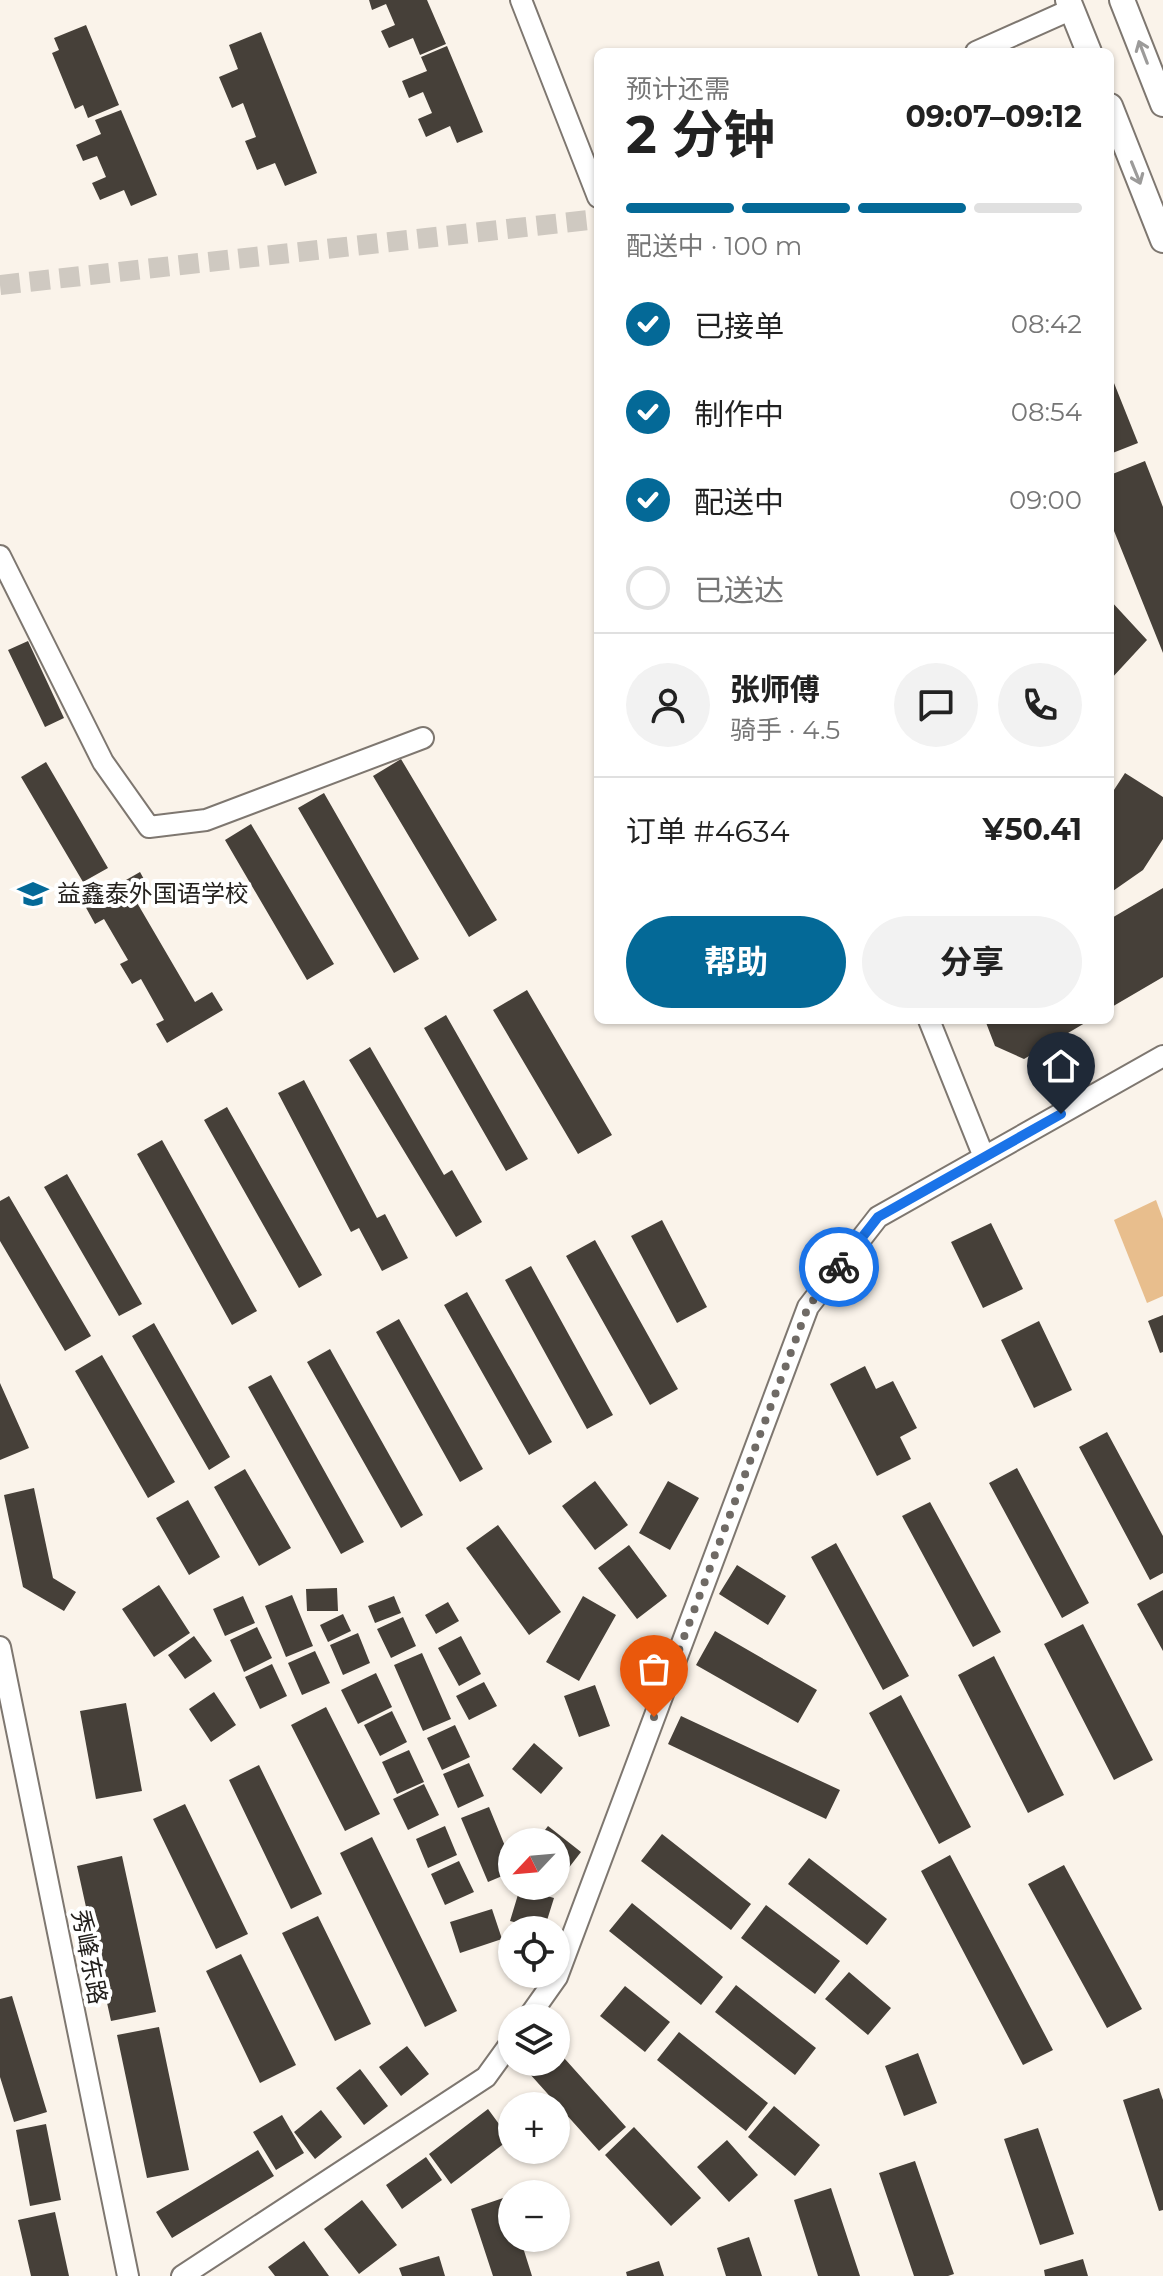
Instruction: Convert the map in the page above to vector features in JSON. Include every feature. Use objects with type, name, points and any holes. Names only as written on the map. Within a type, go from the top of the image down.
[{"type":"main road","points":[[1122,0],[1163,104]]},
{"type":"main road","points":[[1070,4],[1087,48]]},
{"type":"main road","points":[[1114,116],[1163,240]]},
{"type":"street","points":[[521,0],[594,187]]},
{"type":"street","points":[[984,48],[1070,4]]},
{"type":"street","points":[[0,556],[103,762],[149,827],[206,820],[423,738]]},
{"type":"street","points":[[931,1024],[984,1157]]},
{"type":"street","points":[[538,2004],[557,1977],[808,1307],[878,1217],[1163,1056]]},
{"type":"street","name":"秀峰东路","points":[[0,1647],[128,2276]]},
{"type":"street","points":[[182,2276],[486,2077],[498,2060]]},
{"type":"shaded area","points":[[1156,1200],[1163,1219],[1163,1296],[1147,1303],[1114,1220]]},
{"type":"building","points":[[369,0],[427,0],[446,44],[420,55],[413,38],[389,48],[381,31],[395,25],[386,4],[372,10]]},
{"type":"building","points":[[86,25],[119,105],[88,118],[83,105],[75,109],[52,53],[59,50],[54,38]]},
{"type":"building","points":[[261,32],[317,173],[285,186],[275,163],[257,170],[245,141],[256,137],[243,103],[232,108],[219,77],[238,69],[229,45]]},
{"type":"building","points":[[447,46],[483,132],[457,143],[450,126],[426,137],[418,119],[432,113],[423,92],[409,98],[402,81],[427,71],[421,57]]},
{"type":"building","points":[[121,110],[157,195],[131,206],[124,190],[100,200],[92,183],[106,177],[97,156],[83,161],[76,145],[101,134],[95,120]]},
{"type":"building","points":[[1114,383],[1138,443],[1114,452]]},
{"type":"building","points":[[1145,461],[1163,507],[1163,653],[1114,531],[1114,473]]},
{"type":"building","points":[[1114,604],[1147,640],[1114,676]]},
{"type":"building","points":[[28,641],[64,718],[45,727],[8,650]]},
{"type":"building","points":[[401,759],[497,920],[469,937],[373,776]]},
{"type":"building","points":[[46,762],[108,868],[83,882],[21,777]]},
{"type":"building","points":[[1125,773],[1163,797],[1163,839],[1143,870],[1114,890],[1114,790]]},
{"type":"building","points":[[324,793],[419,959],[394,973],[298,808]]},
{"type":"building","points":[[251,824],[334,964],[307,980],[225,840]]},
{"type":"building","points":[[140,872],[151,892],[136,901],[195,1002],[212,992],[223,1010],[167,1043],[156,1024],[164,1020],[141,979],[132,984],[120,964],[128,960],[104,919],[95,924],[84,904]]},
{"type":"building","points":[[1163,888],[1163,977],[1114,1006],[1114,917]]},
{"type":"building","points":[[527,990],[612,1135],[578,1154],[493,1010]]},
{"type":"building","points":[[446,1015],[528,1159],[506,1171],[424,1028]]},
{"type":"building","points":[[987,1024],[1083,1024],[1024,1059],[995,1046]]},
{"type":"building","points":[[370,1047],[444,1175],[452,1170],[482,1222],[456,1237],[349,1060]]},
{"type":"building","points":[[304,1080],[377,1218],[385,1214],[408,1258],[382,1271],[359,1228],[351,1232],[278,1093]]},
{"type":"building","points":[[227,1107],[322,1275],[299,1288],[204,1120]]},
{"type":"building","points":[[162,1140],[257,1311],[232,1325],[137,1154]]},
{"type":"building","points":[[67,1174],[142,1304],[119,1316],[44,1187]]},
{"type":"building","points":[[9,1196],[91,1336],[65,1351],[0,1241],[0,1201]]},
{"type":"building","points":[[662,1220],[707,1307],[677,1323],[631,1236]]},
{"type":"building","points":[[991,1223],[1023,1289],[983,1308],[951,1242]]},
{"type":"building","points":[[595,1240],[678,1389],[650,1405],[566,1256]]},
{"type":"building","points":[[531,1266],[613,1415],[587,1429],[505,1280]]},
{"type":"building","points":[[467,1292],[552,1442],[529,1455],[444,1305]]},
{"type":"building","points":[[1163,1315],[1163,1352],[1160,1353],[1148,1321]]},
{"type":"building","points":[[399,1319],[483,1469],[460,1482],[376,1332]]},
{"type":"building","points":[[1039,1321],[1072,1390],[1034,1408],[1001,1340]]},
{"type":"building","points":[[154,1323],[230,1457],[209,1470],[132,1336]]},
{"type":"building","points":[[330,1349],[423,1515],[401,1528],[307,1362]]},
{"type":"building","points":[[102,1355],[175,1482],[148,1498],[75,1371]]},
{"type":"building","points":[[865,1366],[876,1389],[893,1381],[917,1428],[900,1437],[911,1459],[877,1476],[830,1384]]},
{"type":"building","points":[[271,1375],[364,1542],[341,1554],[248,1387]]},
{"type":"building","points":[[0,1383],[29,1448],[0,1460]]},
{"type":"building","points":[[1107,1432],[1163,1536],[1163,1573],[1150,1580],[1079,1447]]},
{"type":"building","points":[[1017,1468],[1089,1603],[1062,1618],[989,1483]]},
{"type":"building","points":[[245,1469],[291,1548],[259,1566],[214,1487]]},
{"type":"building","points":[[595,1481],[628,1525],[595,1550],[562,1506]]},
{"type":"building","points":[[668,1481],[699,1498],[670,1550],[639,1533]]},
{"type":"building","points":[[34,1488],[53,1578],[76,1592],[64,1611],[23,1587],[4,1495]]},
{"type":"building","points":[[188,1500],[220,1557],[189,1575],[156,1518]]},
{"type":"building","points":[[930,1502],[1001,1632],[973,1647],[902,1516]]},
{"type":"building","points":[[498,1525],[561,1612],[529,1635],[466,1548]]},
{"type":"building","points":[[836,1543],[909,1676],[883,1690],[811,1557]]},
{"type":"building","points":[[629,1545],[667,1596],[637,1619],[598,1568]]},
{"type":"building","points":[[737,1565],[786,1596],[768,1625],[719,1594]]},
{"type":"building","points":[[159,1585],[190,1633],[154,1657],[122,1609]]},
{"type":"building","points":[[337,1588],[338,1611],[307,1611],[306,1589]]},
{"type":"building","points":[[1163,1590],[1163,1651],[1137,1604]]},
{"type":"building","points":[[292,1595],[313,1646],[286,1657],[265,1606]]},
{"type":"building","points":[[243,1596],[255,1623],[225,1636],[213,1609]]},
{"type":"building","points":[[394,1596],[401,1613],[375,1623],[368,1606]]},
{"type":"building","points":[[583,1596],[616,1615],[579,1681],[546,1662]]},
{"type":"building","points":[[448,1602],[459,1621],[436,1634],[425,1615]]},
{"type":"building","points":[[343,1614],[351,1631],[328,1642],[320,1625]]},
{"type":"building","points":[[403,1617],[416,1646],[391,1658],[377,1629]]},
{"type":"building","points":[[1083,1624],[1153,1760],[1114,1780],[1044,1644]]},
{"type":"building","points":[[257,1627],[272,1658],[244,1672],[230,1640]]},
{"type":"building","points":[[715,1631],[817,1690],[798,1723],[696,1665]]},
{"type":"building","points":[[358,1633],[370,1663],[343,1675],[330,1645]]},
{"type":"building","points":[[194,1636],[212,1661],[185,1679],[168,1655]]},
{"type":"building","points":[[461,1636],[481,1674],[459,1686],[438,1648]]},
{"type":"building","points":[[315,1651],[330,1683],[302,1695],[288,1663]]},
{"type":"building","points":[[422,1653],[451,1719],[423,1731],[394,1665]]},
{"type":"building","points":[[994,1656],[1064,1795],[1028,1813],[958,1675]]},
{"type":"building","points":[[272,1664],[287,1696],[260,1709],[245,1677]]},
{"type":"building","points":[[376,1673],[392,1707],[358,1724],[341,1690]]},
{"type":"building","points":[[484,1682],[497,1706],[469,1720],[456,1696]]},
{"type":"building","points":[[595,1685],[610,1726],[579,1737],[564,1696]]},
{"type":"building","points":[[214,1692],[236,1725],[211,1742],[189,1709]]},
{"type":"building","points":[[901,1695],[971,1827],[939,1844],[869,1713]]},
{"type":"building","points":[[126,1703],[142,1791],[96,1799],[80,1711]]},
{"type":"building","points":[[326,1707],[380,1814],[345,1831],[291,1725]]},
{"type":"building","points":[[392,1711],[407,1742],[380,1756],[364,1725]]},
{"type":"building","points":[[681,1716],[840,1790],[826,1819],[668,1744]]},
{"type":"building","points":[[455,1725],[470,1757],[442,1770],[427,1738]]},
{"type":"building","points":[[534,1743],[563,1768],[541,1794],[512,1769]]},
{"type":"building","points":[[409,1750],[424,1782],[397,1794],[382,1762]]},
{"type":"building","points":[[469,1763],[484,1796],[458,1808],[443,1774]]},
{"type":"building","points":[[259,1765],[322,1894],[291,1909],[229,1780]]},
{"type":"building","points":[[424,1784],[439,1815],[408,1830],[393,1799]]},
{"type":"building","points":[[185,1804],[248,1934],[216,1949],[153,1819]]},
{"type":"building","points":[[489,1807],[498,1829],[498,1878],[488,1882],[461,1818]]},
{"type":"building","points":[[445,1826],[457,1855],[428,1868],[416,1839]]},
{"type":"building","points":[[662,1834],[751,1904],[731,1930],[641,1861]]},
{"type":"building","points":[[372,1837],[457,2011],[425,2027],[340,1853]]},
{"type":"building","points":[[570,1843],[581,1852],[570,1866]]},
{"type":"building","points":[[950,1855],[1053,2050],[1023,2065],[921,1871]]},
{"type":"building","points":[[122,1856],[156,2012],[111,2021],[77,1866]]},
{"type":"building","points":[[809,1858],[887,1919],[867,1945],[788,1884]]},
{"type":"building","points":[[459,1861],[474,1892],[445,1905],[431,1874]]},
{"type":"building","points":[[1064,1865],[1142,2009],[1107,2028],[1028,1884]]},
{"type":"building","points":[[516,1900],[553,1900],[548,1916],[512,1916]]},
{"type":"building","points":[[632,1903],[723,1977],[701,2005],[609,1931]]},
{"type":"building","points":[[766,1905],[840,1961],[815,1994],[741,1938]]},
{"type":"building","points":[[492,1909],[498,1927],[498,1940],[460,1953],[450,1922]]},
{"type":"building","points":[[318,1916],[371,2024],[335,2041],[282,1933]]},
{"type":"building","points":[[241,1954],[296,2065],[260,2083],[206,1971]]},
{"type":"building","points":[[849,1972],[891,2008],[868,2035],[825,1999]]},
{"type":"building","points":[[736,1985],[816,2048],[795,2075],[715,2012]]},
{"type":"building","points":[[625,1986],[670,2022],[645,2052],[600,2016]]},
{"type":"building","points":[[12,1996],[47,2112],[14,2122],[0,2077],[0,1999]]},
{"type":"building","points":[[159,2027],[189,2170],[147,2178],[117,2035]]},
{"type":"building","points":[[679,2032],[768,2103],[746,2131],[657,2060]]},
{"type":"building","points":[[407,2046],[429,2074],[401,2096],[379,2067]]},
{"type":"building","points":[[918,2053],[937,2103],[904,2116],[885,2066]]},
{"type":"building","points":[[570,2065],[626,2127],[599,2151],[570,2119],[570,2092],[546,2092],[532,2076],[570,2076]]},
{"type":"building","points":[[360,2069],[388,2106],[364,2125],[336,2088]]},
{"type":"building","points":[[1159,2088],[1163,2100],[1163,2210],[1159,2211],[1123,2100]]},
{"type":"building","points":[[774,2106],[820,2145],[795,2176],[748,2137]]},
{"type":"building","points":[[488,2109],[498,2123],[498,2148],[451,2184],[429,2154]]},
{"type":"building","points":[[321,2110],[342,2137],[315,2159],[294,2132]]},
{"type":"building","points":[[282,2115],[304,2153],[276,2170],[253,2132]]},
{"type":"building","points":[[46,2124],[61,2200],[30,2206],[16,2130]]},
{"type":"building","points":[[634,2127],[701,2198],[671,2226],[605,2155]]},
{"type":"building","points":[[1038,2128],[1074,2234],[1040,2245],[1004,2139]]},
{"type":"building","points":[[727,2140],[758,2175],[729,2202],[697,2167]]},
{"type":"building","points":[[258,2150],[274,2176],[172,2238],[156,2212]]},
{"type":"building","points":[[426,2157],[442,2180],[402,2209],[386,2185]]},
{"type":"building","points":[[915,2161],[954,2274],[948,2276],[914,2276],[879,2173]]},
{"type":"building","points":[[831,2188],[860,2276],[818,2276],[794,2200]]},
{"type":"building","points":[[362,2200],[397,2245],[359,2274],[324,2229]]},
{"type":"building","points":[[498,2200],[498,2252],[524,2252],[532,2276],[493,2276],[471,2209]]},
{"type":"building","points":[[55,2212],[69,2276],[31,2276],[18,2220]]},
{"type":"building","points":[[749,2237],[762,2276],[726,2276],[717,2248]]},
{"type":"building","points":[[304,2241],[329,2276],[275,2276],[268,2267]]},
{"type":"building","points":[[439,2256],[445,2276],[402,2276],[399,2268]]},
{"type":"building","points":[[1083,2259],[1088,2276],[1045,2276],[1044,2270]]},
{"type":"building","points":[[659,2261],[664,2276],[627,2276],[626,2272]]},
{"type":"tunnel","points":[[0,285],[594,219]]},
{"type":"way so far","points":[[654,1717],[808,1307],[839,1267]]},
{"type":"place","name":"益鑫泰外国语学校","points":[[33,894]]},
{"type":"route","points":[[839,1267],[878,1217],[1061,1114]]}]
